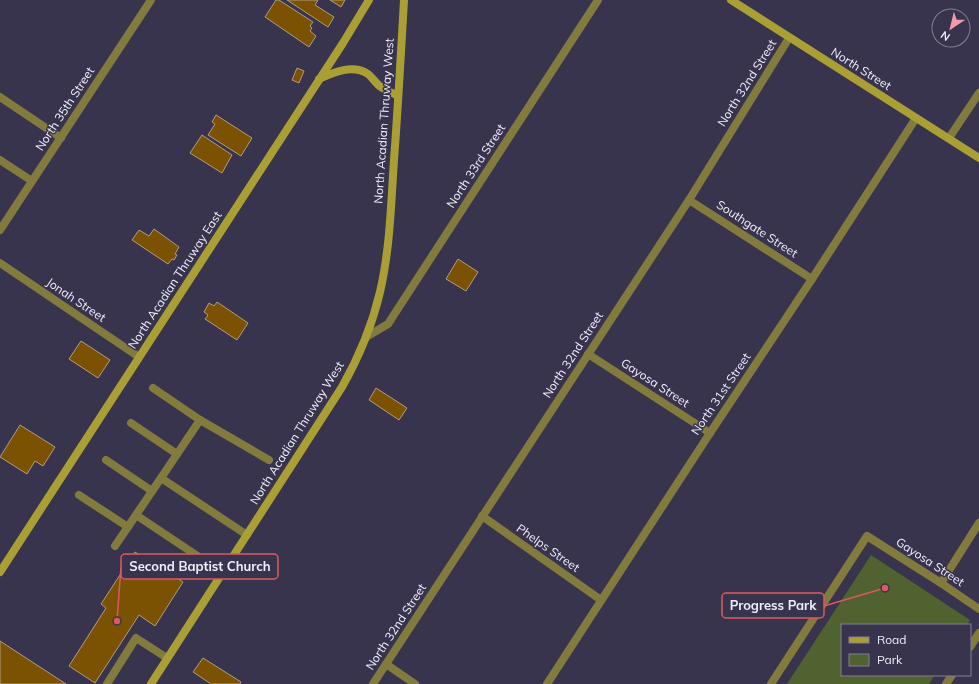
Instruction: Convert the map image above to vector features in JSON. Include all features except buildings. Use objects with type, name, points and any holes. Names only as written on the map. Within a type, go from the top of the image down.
[{"type":"street","name":"North 35th Street","points":[[0,230],[151,0]]},
{"type":"street","name":"North Acadian Thruway East","points":[[0,572],[369,0]]},
{"type":"street","name":"North Acadian Thruway West","points":[[151,684],[342,387],[366,337],[384,273],[390,214],[404,0]]},
{"type":"street","name":"North 33rd Street","points":[[366,337],[388,324],[598,0]]},
{"type":"street","name":"North Street","points":[[731,0],[979,158]]},
{"type":"street","name":"North 32nd Street","points":[[373,684],[689,200],[789,38]]},
{"type":"street","points":[[319,78],[337,71],[355,70],[366,73],[375,79],[380,86],[398,96]]},
{"type":"street","points":[[0,97],[60,138]]},
{"type":"street","points":[[949,138],[978,97]]},
{"type":"street","name":"North 31st Street","points":[[547,684],[916,118]]},
{"type":"street","points":[[0,160],[32,181]]},
{"type":"street","name":"Southgate Street","points":[[689,200],[812,279]]},
{"type":"street","name":"Jonah Street","points":[[0,263],[139,357]]},
{"type":"street","name":"Gayosa Street","points":[[588,354],[710,433]]},
{"type":"street","points":[[153,388],[200,420],[269,460]]},
{"type":"street","points":[[115,546],[200,420]]},
{"type":"street","points":[[131,423],[177,454]]},
{"type":"street","points":[[106,460],[152,491]]},
{"type":"street","points":[[161,478],[247,535]]},
{"type":"street","points":[[79,495],[128,527]]},
{"type":"street","points":[[136,515],[205,561]]},
{"type":"street","name":"Phelps Street","points":[[482,516],[601,600]]},
{"type":"street","points":[[941,583],[979,524]]},
{"type":"street","name":"Gayosa Street","points":[[771,684],[867,536],[979,609]]},
{"type":"street","points":[[971,645],[979,633]]},
{"type":"street","points":[[107,684],[136,638],[167,658]]},
{"type":"street","points":[[386,664],[416,684]]},
{"type":"green space","points":[[871,555],[970,620],[968,624],[841,624],[841,676],[934,676],[929,684],[787,684]]},
{"type":"place","name":"Progress Park","points":[[885,588]]},
{"type":"place","name":"Second Baptist Church","points":[[117,621]]}]
